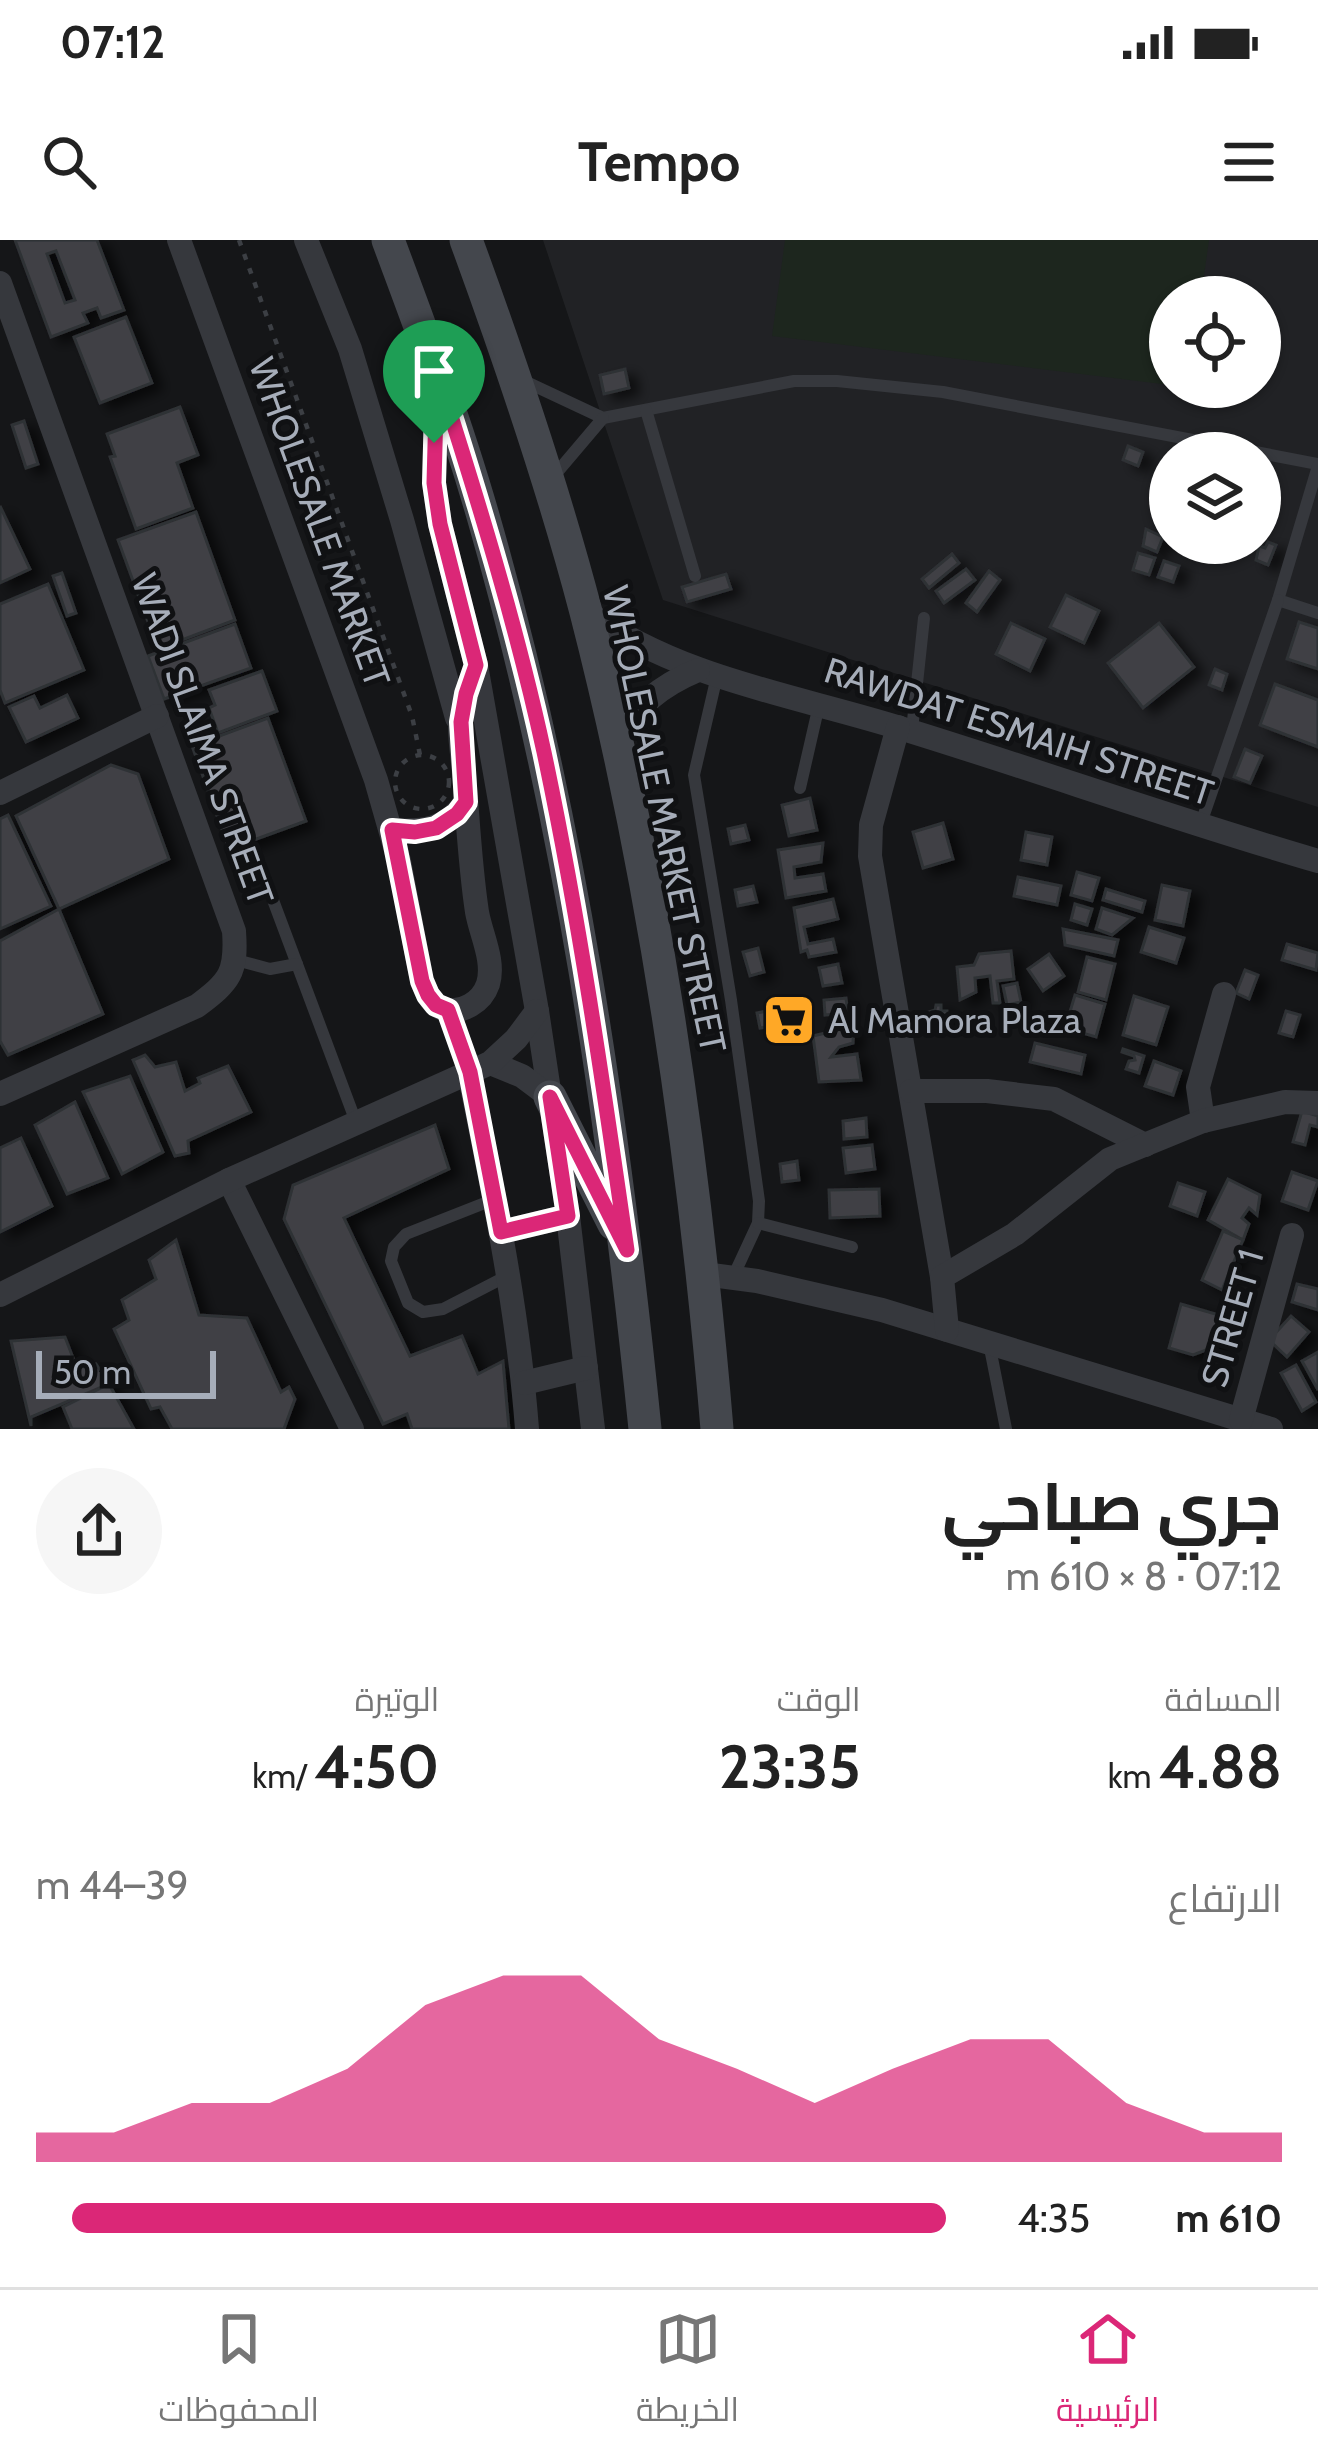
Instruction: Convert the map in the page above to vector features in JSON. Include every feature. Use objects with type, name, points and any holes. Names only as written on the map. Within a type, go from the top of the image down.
[{"type":"main road","points":[[388,240],[482,513],[543,748],[596,1038],[627,1250],[645,1429]]},
{"type":"main road","name":"WHOLESALE MARKET STREET","points":[[466,240],[549,481],[617,741],[655,927],[684,1118],[718,1276],[717,1429]]},
{"type":"main road","points":[[550,1097],[627,1250]]},
{"type":"street","name":"WHOLESALE MARKET","points":[[179,240],[392,830],[422,981],[436,1005],[448,1010],[460,1010],[480,998],[490,977],[475,896],[460,732],[476,665]]},
{"type":"street","points":[[307,240],[350,349],[460,732]]},
{"type":"street","name":"WADI SLAIMA STREET","points":[[0,284],[158,716],[233,931],[236,960],[223,987],[197,1006],[0,1094]]},
{"type":"street","points":[[437,372],[434,483],[440,524],[476,665],[537,1011],[593,1429]]},
{"type":"street","points":[[402,520],[452,574]]},
{"type":"street","name":"RAWDAT ESMAIH STREET","points":[[585,610],[639,645],[707,673],[905,729],[1318,861]]},
{"type":"street","points":[[617,741],[650,696],[672,681],[707,673]]},
{"type":"street","points":[[0,794],[158,716]]},
{"type":"street","points":[[905,729],[871,825],[870,856],[947,1330]]},
{"type":"street","points":[[392,830],[436,828],[466,802]]},
{"type":"street","points":[[1203,1121],[1198,1087],[1224,994]]},
{"type":"street","points":[[0,1295],[229,1180],[480,1068],[516,1040],[537,1011]]},
{"type":"street","points":[[480,1068],[523,1076],[550,1097]]},
{"type":"street","points":[[480,1068],[527,1429]]},
{"type":"street","points":[[911,1091],[987,1091],[1054,1099],[1145,1144]]},
{"type":"street","points":[[942,1277],[1015,1234],[1111,1159],[1203,1121],[1286,1102],[1318,1103]]},
{"type":"street","points":[[229,1180],[352,1429]]},
{"type":"street","points":[[501,1232],[568,1216]]},
{"type":"street","name":"STREET 1","points":[[1241,1420],[1292,1235]]},
{"type":"street","points":[[718,1276],[863,1305],[1271,1429]]},
{"type":"street","points":[[524,1383],[586,1368]]},
{"type":"lane","points":[[516,377],[602,418],[794,381],[837,380],[943,392],[1318,465],[1278,600],[1200,827]]},
{"type":"lane","points":[[646,410],[694,576]]},
{"type":"lane","points":[[549,481],[602,418]]},
{"type":"lane","points":[[1278,600],[1318,613]]},
{"type":"lane","points":[[905,729],[924,618]]},
{"type":"lane","points":[[707,673],[694,775],[759,1201],[758,1223],[718,1276]]},
{"type":"lane","points":[[800,788],[819,705]]},
{"type":"lane","points":[[264,876],[356,1123]]},
{"type":"lane","points":[[236,960],[270,969],[297,964]]},
{"type":"lane","points":[[495,1199],[406,1234],[394,1246],[391,1261],[408,1303],[423,1312],[443,1309],[508,1276]]},
{"type":"lane","points":[[758,1223],[852,1247]]},
{"type":"lane","points":[[988,1343],[1006,1429]]},
{"type":"path","points":[[239,240],[412,716],[420,755]]},
{"type":"path","points":[[420,755],[441,763],[448,786],[443,799],[417,809],[396,790],[395,775],[400,765],[420,755]]},
{"type":"shaded area","points":[[543,240],[1318,240],[1318,807],[663,600]]},
{"type":"shaded area","points":[[785,240],[1209,240],[1204,276],[1149,276],[1149,382],[772,336]]},
{"type":"building","points":[[15,240],[97,240],[124,310],[101,318],[97,308],[83,313],[88,323],[51,337]],"holes":[[[56,251],[75,300],[65,303],[47,254]]]},
{"type":"building","points":[[126,317],[152,383],[100,403],[74,337]]},
{"type":"building","points":[[625,369],[629,388],[604,394],[600,375]]},
{"type":"building","points":[[180,407],[198,455],[177,463],[193,508],[136,529],[110,457],[115,456],[107,434]]},
{"type":"building","points":[[24,421],[38,464],[26,468],[12,425]]},
{"type":"building","points":[[1128,446],[1143,452],[1138,466],[1123,460]]},
{"type":"building","points":[[0,506],[30,569],[0,583]]},
{"type":"building","points":[[196,512],[235,620],[158,649],[118,540]]},
{"type":"building","points":[[1138,553],[1149,556],[1153,564],[1149,575],[1133,570]]},
{"type":"building","points":[[952,554],[959,563],[929,588],[922,579]]},
{"type":"building","points":[[1163,564],[1179,566],[1173,582],[1158,577]]},
{"type":"building","points":[[966,569],[975,580],[944,603],[936,591]]},
{"type":"building","points":[[989,571],[1000,580],[977,612],[966,603]]},
{"type":"building","points":[[62,573],[76,613],[67,616],[53,576]]},
{"type":"building","points":[[726,574],[731,589],[687,602],[682,587]]},
{"type":"building","points":[[48,584],[84,670],[5,703],[0,690],[0,604]]},
{"type":"building","points":[[1066,595],[1099,611],[1084,643],[1050,627]]},
{"type":"building","points":[[1299,622],[1318,628],[1318,669],[1287,659]]},
{"type":"building","points":[[1011,623],[1045,639],[1030,671],[996,654]]},
{"type":"building","points":[[1159,623],[1194,667],[1143,708],[1108,663]]},
{"type":"building","points":[[235,624],[251,668],[164,699],[148,656]]},
{"type":"building","points":[[1215,669],[1227,674],[1222,690],[1209,685]]},
{"type":"building","points":[[262,671],[277,711],[218,733],[209,708],[215,705],[209,690]]},
{"type":"building","points":[[1275,684],[1318,700],[1318,747],[1260,725]]},
{"type":"building","points":[[67,695],[78,718],[26,742],[9,707],[34,696],[40,708]]},
{"type":"building","points":[[268,718],[306,821],[229,849],[192,746]]},
{"type":"building","points":[[1245,749],[1262,756],[1250,783],[1234,777]]},
{"type":"building","points":[[111,765],[138,774],[169,859],[59,909],[16,816]]},
{"type":"building","points":[[810,798],[817,830],[789,836],[782,805]]},
{"type":"building","points":[[8,815],[51,906],[0,929],[0,819]]},
{"type":"building","points":[[943,823],[953,859],[923,868],[913,832]]},
{"type":"building","points":[[745,825],[749,840],[731,844],[728,829]]},
{"type":"building","points":[[1026,832],[1052,837],[1047,865],[1021,860]]},
{"type":"building","points":[[823,843],[821,862],[794,867],[795,878],[823,874],[826,891],[786,898],[778,850]]},
{"type":"building","points":[[1077,872],[1099,878],[1092,901],[1071,895]]},
{"type":"building","points":[[1018,877],[1061,886],[1057,905],[1014,896]]},
{"type":"building","points":[[1162,885],[1190,891],[1183,926],[1155,920]]},
{"type":"building","points":[[753,886],[757,902],[738,906],[735,890]]},
{"type":"building","points":[[1106,889],[1145,901],[1142,912],[1103,900]]},
{"type":"building","points":[[833,899],[838,919],[804,927],[808,944],[833,939],[836,952],[809,957],[807,950],[801,952],[794,908]]},
{"type":"building","points":[[1075,904],[1092,909],[1087,925],[1071,920]]},
{"type":"building","points":[[1102,908],[1133,918],[1112,935],[1096,929]]},
{"type":"building","points":[[59,909],[103,1014],[8,1055],[0,1041],[0,941]]},
{"type":"building","points":[[1149,927],[1184,938],[1176,963],[1141,952]]},
{"type":"building","points":[[1063,929],[1118,940],[1114,956],[1065,945]]},
{"type":"building","points":[[1287,944],[1318,953],[1316,970],[1282,960]]},
{"type":"building","points":[[758,948],[764,972],[750,976],[743,952]]},
{"type":"building","points":[[1011,951],[1014,979],[997,981],[1000,1003],[993,1003],[990,976],[975,978],[976,992],[960,1000],[957,967],[974,965],[979,954]]},
{"type":"building","points":[[1049,954],[1064,976],[1043,991],[1028,969]]},
{"type":"building","points":[[1087,957],[1115,964],[1106,1000],[1078,992]]},
{"type":"building","points":[[838,964],[842,983],[823,986],[819,968]]},
{"type":"building","points":[[1245,970],[1258,975],[1249,999],[1236,993]]},
{"type":"building","points":[[1017,983],[1021,1002],[1007,1005],[1003,986]]},
{"type":"building","points":[[1075,995],[1105,1004],[1096,1037],[1065,1028]]},
{"type":"building","points":[[1134,996],[1168,1007],[1156,1045],[1123,1035]]},
{"type":"building","points":[[846,998],[848,1013],[825,1015],[824,1000]]},
{"type":"building","points":[[936,1005],[949,1018],[929,1023],[926,1013]]},
{"type":"building","points":[[771,1010],[774,1026],[760,1028],[757,1013]]},
{"type":"building","points":[[1286,1011],[1300,1015],[1293,1037],[1279,1033]]},
{"type":"building","points":[[854,1026],[853,1043],[839,1047],[831,1057],[857,1054],[861,1080],[819,1082],[813,1036]]},
{"type":"building","points":[[1035,1043],[1085,1055],[1081,1074],[1030,1062]]},
{"type":"building","points":[[1123,1049],[1144,1056],[1139,1073],[1126,1069],[1135,1060]]},
{"type":"building","points":[[145,1055],[155,1067],[176,1062],[185,1091],[200,1083],[198,1078],[228,1066],[251,1112],[188,1141],[189,1153],[175,1156],[133,1060]]},
{"type":"building","points":[[1154,1061],[1181,1071],[1173,1095],[1145,1086]]},
{"type":"building","points":[[130,1076],[163,1152],[122,1174],[83,1092]]},
{"type":"building","points":[[75,1102],[108,1178],[67,1194],[35,1125]]},
{"type":"building","points":[[1302,1111],[1318,1116],[1318,1127],[1310,1125],[1305,1145],[1293,1142]]},
{"type":"building","points":[[866,1118],[867,1137],[844,1139],[843,1121]]},
{"type":"building","points":[[435,1125],[449,1169],[344,1218],[410,1356],[462,1336],[478,1374],[503,1361],[509,1429],[412,1429],[407,1414],[383,1424],[284,1219],[293,1185]]},
{"type":"building","points":[[21,1138],[52,1206],[0,1232],[0,1148]]},
{"type":"building","points":[[872,1145],[875,1169],[846,1173],[843,1148]]},
{"type":"building","points":[[797,1161],[799,1180],[782,1182],[780,1164]]},
{"type":"building","points":[[1292,1172],[1318,1181],[1308,1210],[1282,1201]]},
{"type":"building","points":[[1228,1179],[1260,1195],[1257,1215],[1249,1208],[1242,1218],[1249,1224],[1243,1240],[1208,1220]]},
{"type":"building","points":[[1178,1183],[1205,1192],[1197,1216],[1170,1206]]},
{"type":"building","points":[[879,1189],[880,1216],[830,1218],[829,1190]]},
{"type":"building","points":[[1223,1231],[1243,1240],[1222,1290],[1202,1280]]},
{"type":"building","points":[[176,1240],[199,1315],[247,1318],[281,1392],[289,1387],[295,1399],[284,1429],[172,1429],[160,1407],[151,1409],[114,1329],[129,1320],[122,1300],[156,1279],[149,1260]]},
{"type":"building","points":[[1297,1284],[1318,1289],[1318,1310],[1292,1302]]},
{"type":"building","points":[[1181,1304],[1226,1317],[1217,1346],[1193,1355],[1169,1348]]},
{"type":"building","points":[[1291,1316],[1309,1332],[1287,1357],[1269,1340]]},
{"type":"building","points":[[65,1337],[77,1368],[96,1364],[109,1384],[31,1417],[31,1426],[11,1341]]},
{"type":"building","points":[[1318,1352],[1318,1390],[1302,1361]]},
{"type":"building","points":[[1296,1365],[1316,1402],[1302,1411],[1281,1373]]},
{"type":"building","points":[[109,1384],[134,1429],[72,1429],[63,1407]]},
{"type":"place","name":"Al Mamora Plaza","points":[[789,1020]]},
{"type":"route","points":[[437,372],[482,513],[543,748],[600,1059],[627,1250],[550,1097],[568,1216],[501,1232],[470,1072],[448,1010],[428,995],[416,960],[392,830],[436,828],[466,802],[460,732],[476,665],[440,524],[434,443],[437,372]]}]
